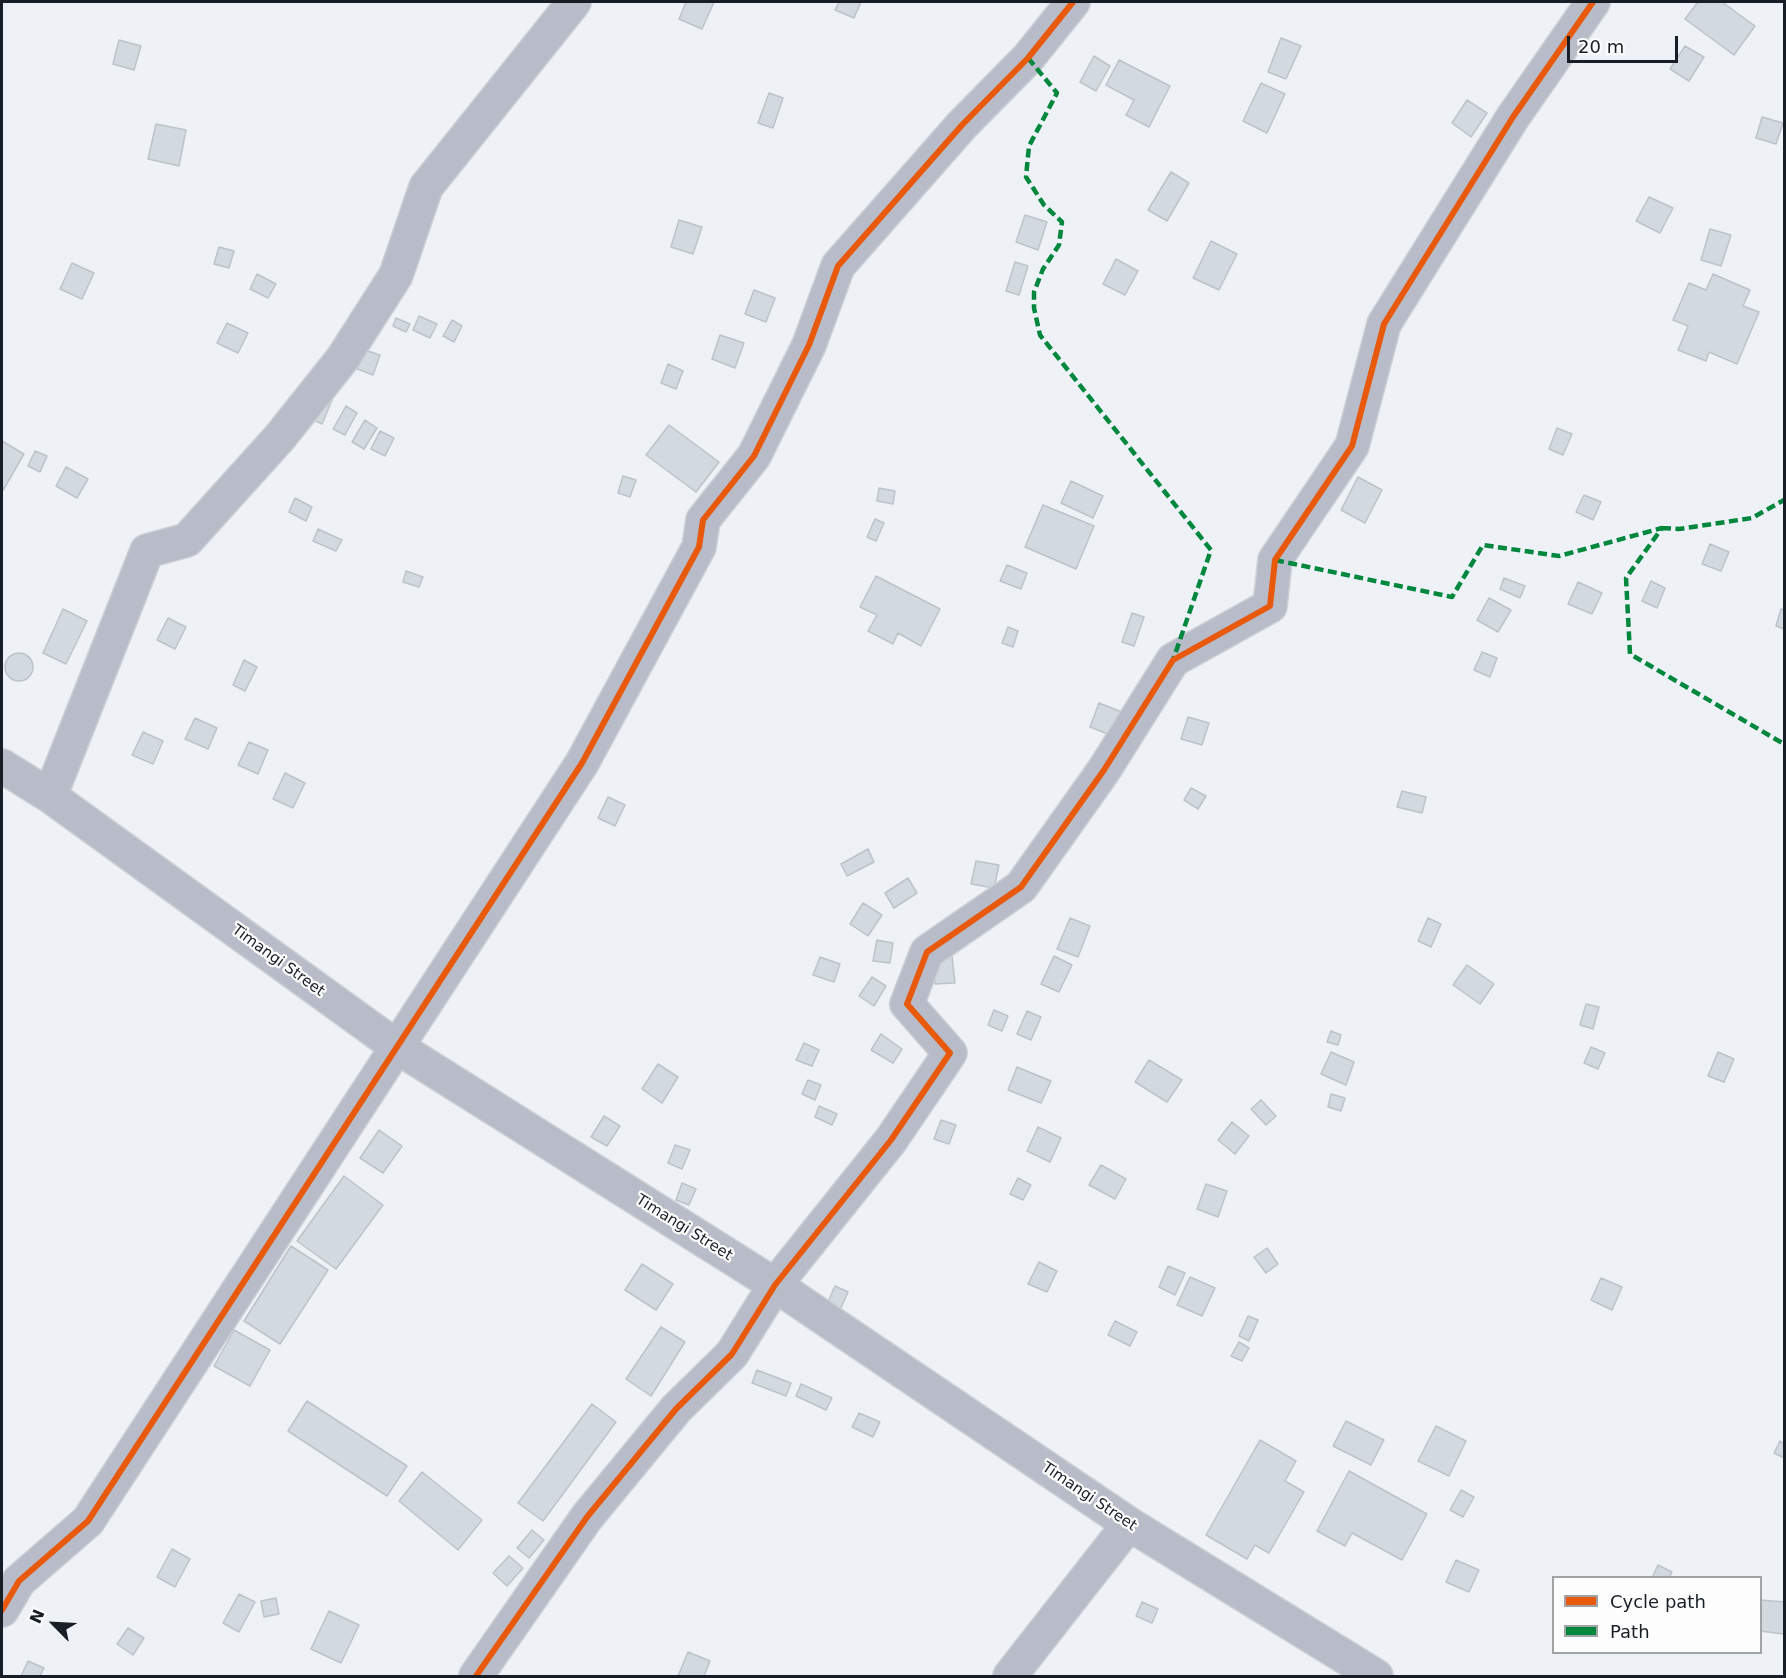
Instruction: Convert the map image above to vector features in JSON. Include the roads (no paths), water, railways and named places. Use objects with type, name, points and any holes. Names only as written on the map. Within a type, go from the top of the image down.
[{"type":"street","points":[[50,796],[147,551],[187,540],[280,437],[343,358],[396,275],[426,188],[574,2]]},
{"type":"street","points":[[2,1610],[19,1581],[88,1521],[582,763],[699,547],[704,520],[754,456],[809,345],[838,266],[962,125],[1028,58],[1073,2]]},
{"type":"street","points":[[476,1677],[587,1517],[676,1409],[732,1354],[775,1285],[891,1140],[950,1053],[907,1004],[927,952],[1021,887],[1104,770],[1173,660],[1270,606],[1275,560],[1352,446],[1384,324],[1513,117],[1593,2]]},
{"type":"street","name":"Timangi Street","points":[[2,766],[50,796],[397,1047],[775,1285],[1129,1524],[1376,1677]]},
{"type":"street","points":[[1010,1677],[1129,1524]]}]
